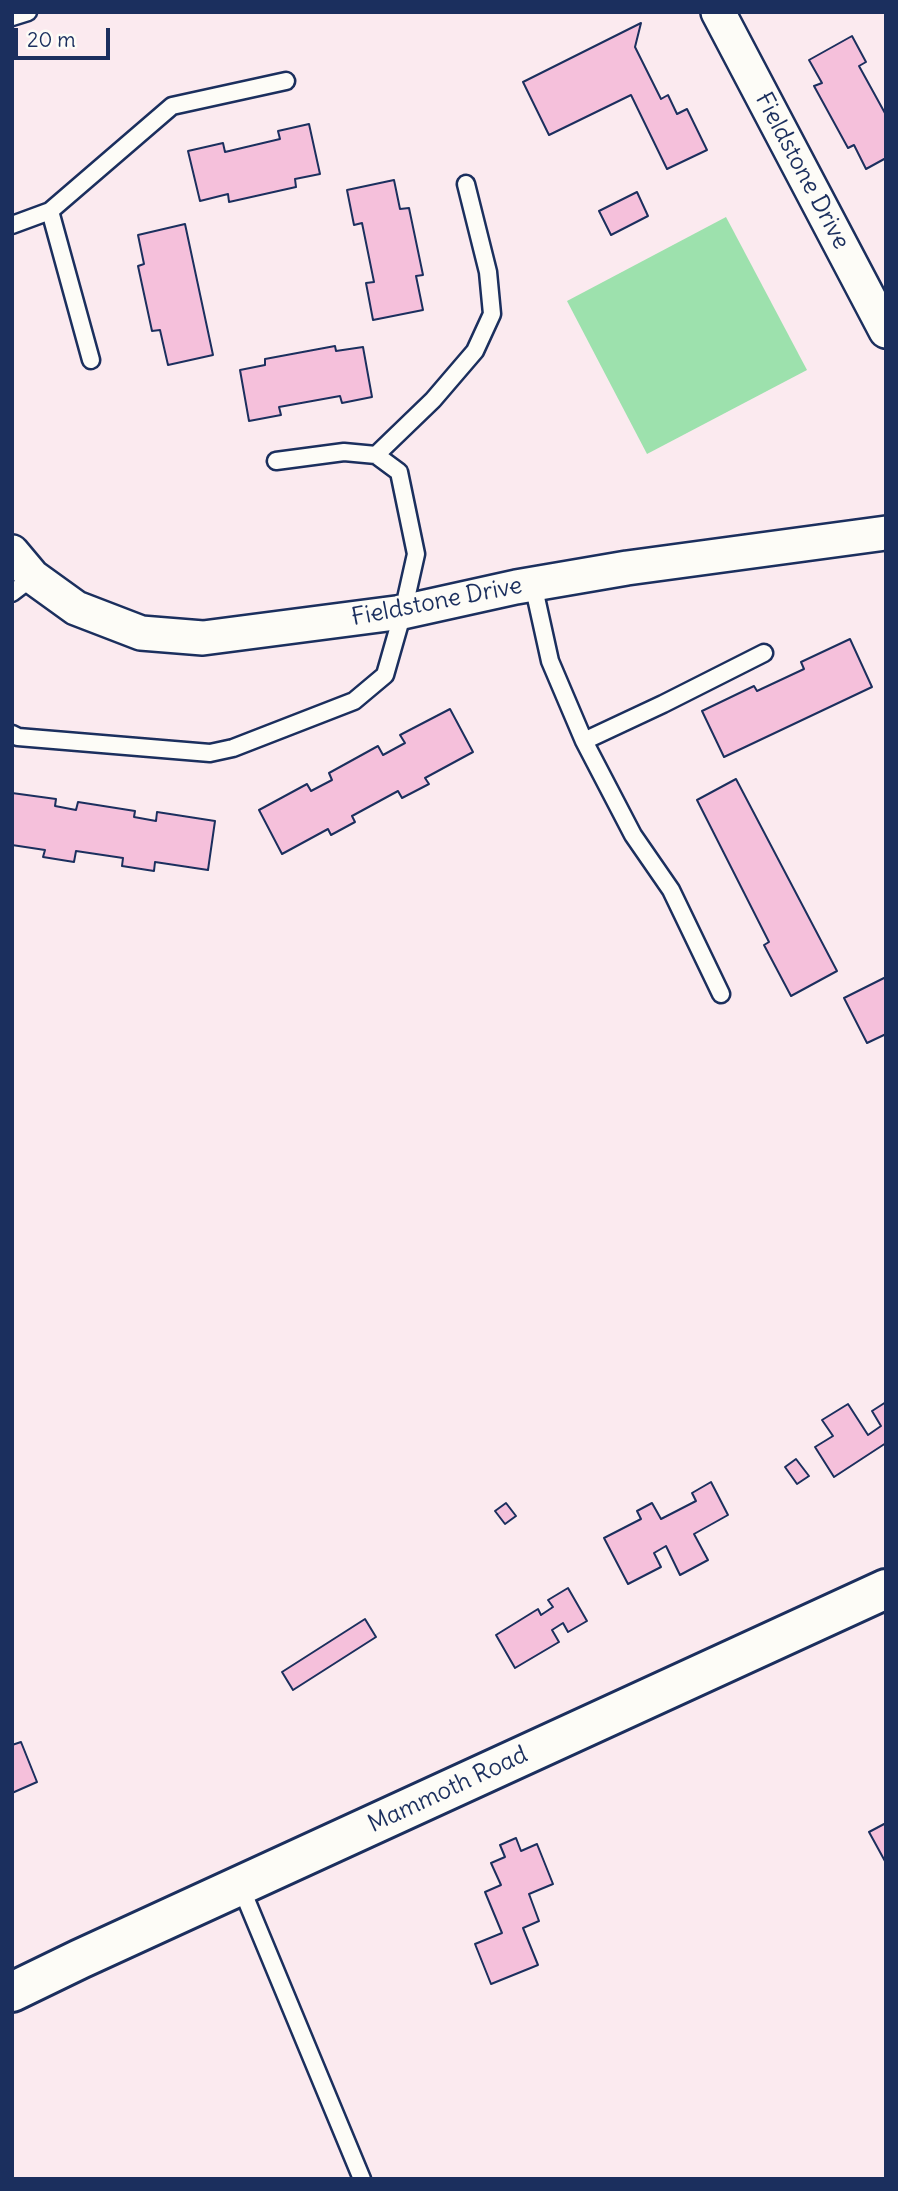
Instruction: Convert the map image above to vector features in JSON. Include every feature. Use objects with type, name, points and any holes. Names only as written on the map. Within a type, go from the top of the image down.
[{"type":"main road","name":"Mammoth Road","points":[[12,1992],[79,1958],[886,1589]]},
{"type":"street","name":"Fieldstone Drive","points":[[718,12],[885,326]]},
{"type":"street","name":"Fieldstone Drive","points":[[19,574],[76,608],[141,633],[203,638],[403,612],[533,584],[627,568],[886,533]]},
{"type":"lane","points":[[12,17],[28,12]]},
{"type":"lane","points":[[12,225],[50,211],[172,106],[286,81]]},
{"type":"lane","points":[[376,455],[433,400],[475,351],[492,314],[488,272],[466,184]]},
{"type":"lane","points":[[50,211],[91,359]]},
{"type":"lane","points":[[12,734],[18,737],[210,753],[233,748],[354,701],[386,675],[416,554],[399,472],[376,455],[344,452],[276,461]]},
{"type":"lane","points":[[533,584],[550,661],[584,741],[633,835],[671,890],[721,994]]},
{"type":"lane","points":[[584,741],[663,705],[764,653]]},
{"type":"lane","points":[[240,1885],[362,2179]]},
{"type":"green space","points":[[726,217],[807,370],[647,454],[567,301]]},
{"type":"building","points":[[641,23],[635,47],[661,99],[668,95],[677,114],[687,109],[707,150],[667,169],[631,95],[549,135],[523,82]]},
{"type":"building","points":[[852,36],[866,62],[859,66],[886,115],[886,158],[866,169],[854,145],[848,148],[814,86],[822,83],[809,60]]},
{"type":"building","points":[[309,124],[320,174],[295,179],[296,187],[229,202],[228,194],[200,201],[188,151],[223,143],[225,152],[280,139],[278,131]]},
{"type":"building","points":[[394,180],[400,209],[409,208],[423,275],[416,276],[423,310],[373,320],[366,283],[374,282],[362,223],[354,225],[347,190]]},
{"type":"building","points":[[637,192],[648,216],[611,235],[599,211]]},
{"type":"building","points":[[185,224],[213,355],[168,365],[160,330],[152,331],[138,266],[144,264],[138,235]]},
{"type":"building","points":[[335,346],[336,351],[363,347],[372,397],[342,403],[340,396],[279,407],[281,415],[249,421],[240,370],[265,365],[265,359]]},
{"type":"building","points":[[850,639],[872,687],[724,757],[702,711],[754,686],[757,691],[804,669],[801,662]]},
{"type":"building","points":[[450,709],[473,752],[425,778],[429,784],[402,798],[398,791],[352,816],[355,822],[331,835],[328,829],[282,854],[259,810],[307,784],[311,791],[332,780],[329,773],[378,746],[383,755],[405,743],[400,735]]},
{"type":"building","points":[[736,779],[837,971],[791,996],[764,945],[769,942],[697,800]]},
{"type":"building","points":[[12,793],[56,799],[55,806],[76,810],[78,802],[135,811],[134,817],[156,821],[157,812],[215,821],[208,870],[155,862],[154,871],[122,866],[123,858],[76,851],[74,862],[43,857],[45,850],[12,845]]},
{"type":"building","points":[[886,977],[886,1034],[867,1043],[844,998]]},
{"type":"building","points":[[886,1402],[886,1443],[834,1477],[815,1447],[833,1436],[822,1420],[848,1404],[868,1435],[881,1426],[872,1411]]},
{"type":"building","points":[[796,1459],[809,1476],[797,1484],[785,1467]]},
{"type":"building","points":[[711,1482],[728,1515],[694,1534],[708,1560],[680,1575],[666,1546],[654,1553],[661,1567],[628,1584],[604,1538],[641,1519],[637,1511],[652,1503],[661,1519],[696,1501],[692,1493]]},
{"type":"building","points":[[506,1503],[516,1516],[505,1524],[495,1511]]},
{"type":"building","points":[[568,1588],[587,1621],[568,1632],[563,1623],[552,1630],[559,1642],[515,1668],[496,1635],[538,1609],[541,1615],[553,1607],[548,1600]]},
{"type":"building","points":[[365,1619],[376,1637],[293,1690],[282,1672]]},
{"type":"building","points":[[21,1742],[37,1782],[12,1793],[12,1745]]},
{"type":"building","points":[[886,1823],[886,1863],[869,1832]]},
{"type":"building","points":[[516,1838],[521,1851],[537,1844],[553,1884],[529,1894],[539,1921],[523,1928],[538,1965],[491,1984],[475,1944],[502,1933],[485,1892],[501,1885],[491,1863],[505,1857],[500,1845]]}]
